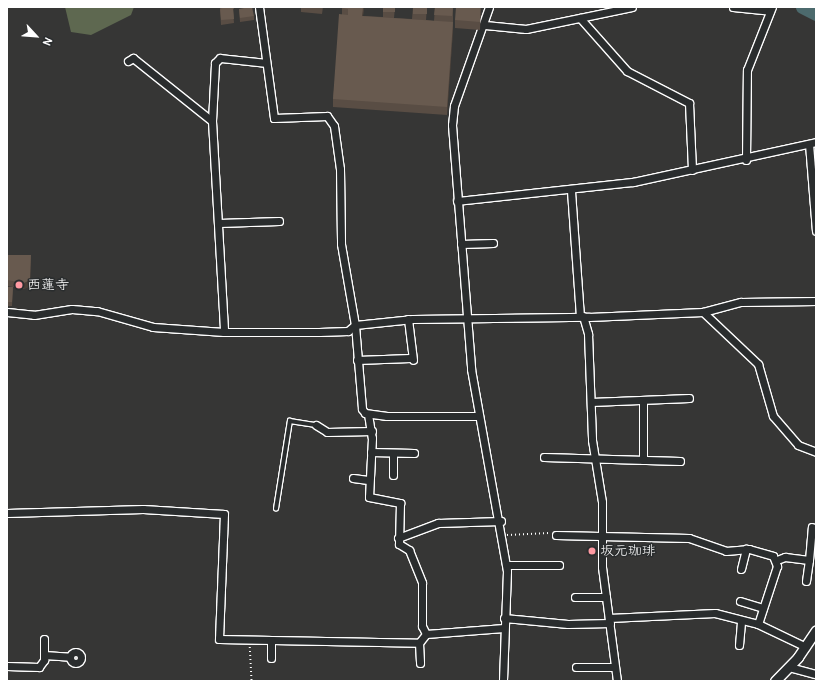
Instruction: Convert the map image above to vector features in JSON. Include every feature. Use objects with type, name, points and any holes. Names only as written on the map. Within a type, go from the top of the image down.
[{"type":"street","points":[[259,7],[274,118],[327,116],[334,126],[340,169],[341,244],[355,325],[362,409],[368,414],[372,431],[368,480],[369,497],[400,503],[399,544],[409,550],[422,583],[422,626],[426,634]]},
{"type":"street","points":[[489,7],[485,25],[452,116],[465,316],[478,416],[504,535],[507,565],[503,681]]},
{"type":"street","points":[[485,25],[526,29],[632,7]]},
{"type":"street","points":[[734,7],[771,9],[747,70],[746,160]]},
{"type":"street","points":[[580,18],[627,71],[690,103],[692,170]]},
{"type":"street","points":[[128,61],[133,58],[212,121]]},
{"type":"street","points":[[224,332],[212,121],[215,63],[220,58],[266,63]]},
{"type":"street","points":[[457,201],[571,191],[746,160],[812,143],[816,231]]},
{"type":"street","points":[[571,191],[581,316],[588,334],[592,440],[597,457],[606,597],[616,681]]},
{"type":"street","points":[[219,223],[279,221]]},
{"type":"street","points":[[461,244],[494,243]]},
{"type":"street","points":[[7,312],[34,316],[72,310],[97,311],[153,327],[224,332],[348,331],[355,325],[408,319],[465,316],[581,316],[703,312],[732,302],[816,301]]},
{"type":"street","points":[[703,312],[758,364],[773,416],[798,445],[816,452]]},
{"type":"street","points":[[357,360],[412,359],[408,319]]},
{"type":"street","points":[[591,402],[689,398]]},
{"type":"street","points":[[643,400],[643,460]]},
{"type":"street","points":[[368,414],[478,416]]},
{"type":"street","points":[[316,425],[327,432],[372,431]]},
{"type":"street","points":[[371,452],[414,453]]},
{"type":"street","points":[[393,452],[393,475]]},
{"type":"street","points":[[544,457],[597,457],[680,461]]},
{"type":"street","points":[[353,478],[368,480]]},
{"type":"street","points":[[7,514],[143,509],[224,514],[219,639],[419,643]]},
{"type":"street","points":[[398,538],[438,523],[501,522]]},
{"type":"street","points":[[806,581],[812,527]]},
{"type":"street","points":[[556,535],[689,538],[726,551],[746,549],[777,560],[785,557],[809,560]]},
{"type":"street","points":[[741,569],[746,549]]},
{"type":"street","points":[[758,624],[777,560]]},
{"type":"street","points":[[507,565],[560,565]]},
{"type":"street","points":[[575,597],[606,597]]},
{"type":"street","points":[[740,601],[763,608]]},
{"type":"street","points":[[504,618],[568,624],[702,611],[758,624],[806,647]]},
{"type":"street","points":[[739,645],[740,621]]},
{"type":"street","points":[[420,664],[419,643],[426,634],[504,628]]},
{"type":"street","points":[[775,681],[806,647],[816,630]]},
{"type":"street","points":[[7,666],[39,666],[44,655],[44,639]]},
{"type":"street","points":[[271,640],[271,658]]},
{"type":"street","points":[[44,655],[70,657]]},
{"type":"street","points":[[576,667],[614,667]]},
{"type":"street","points":[[789,667],[816,674]]},
{"type":"lane","points":[[276,509],[290,421],[316,425]]},
{"type":"path","points":[[504,535],[556,535]]},
{"type":"path","points":[[250,640],[252,681]]},
{"type":"green space","points":[[65,7],[134,7],[131,15],[91,35],[71,32]]},
{"type":"building","points":[[233,7],[234,19],[221,20],[220,8]]},
{"type":"building","points":[[252,7],[254,16],[240,18],[239,9]]},
{"type":"building","points":[[342,7],[363,7],[362,16],[453,22],[447,107],[333,99],[339,14],[348,15],[348,9]]},
{"type":"building","points":[[383,7],[395,7],[395,12],[383,12]]},
{"type":"building","points":[[413,7],[427,7],[427,14],[413,14]]},
{"type":"building","points":[[435,7],[453,7],[452,16],[434,15]]},
{"type":"building","points":[[456,7],[480,7],[480,22],[455,20]]},
{"type":"building","points":[[7,255],[31,255],[30,280],[24,283],[7,280]]},
{"type":"building","points":[[7,287],[13,287],[12,302],[7,302]]},
{"type":"waterway","points":[[802,7],[816,14]]},
{"type":"place","name":"西蓮寺","points":[[19,285]]},
{"type":"place","name":"坂元珈琲","points":[[592,551]]}]
